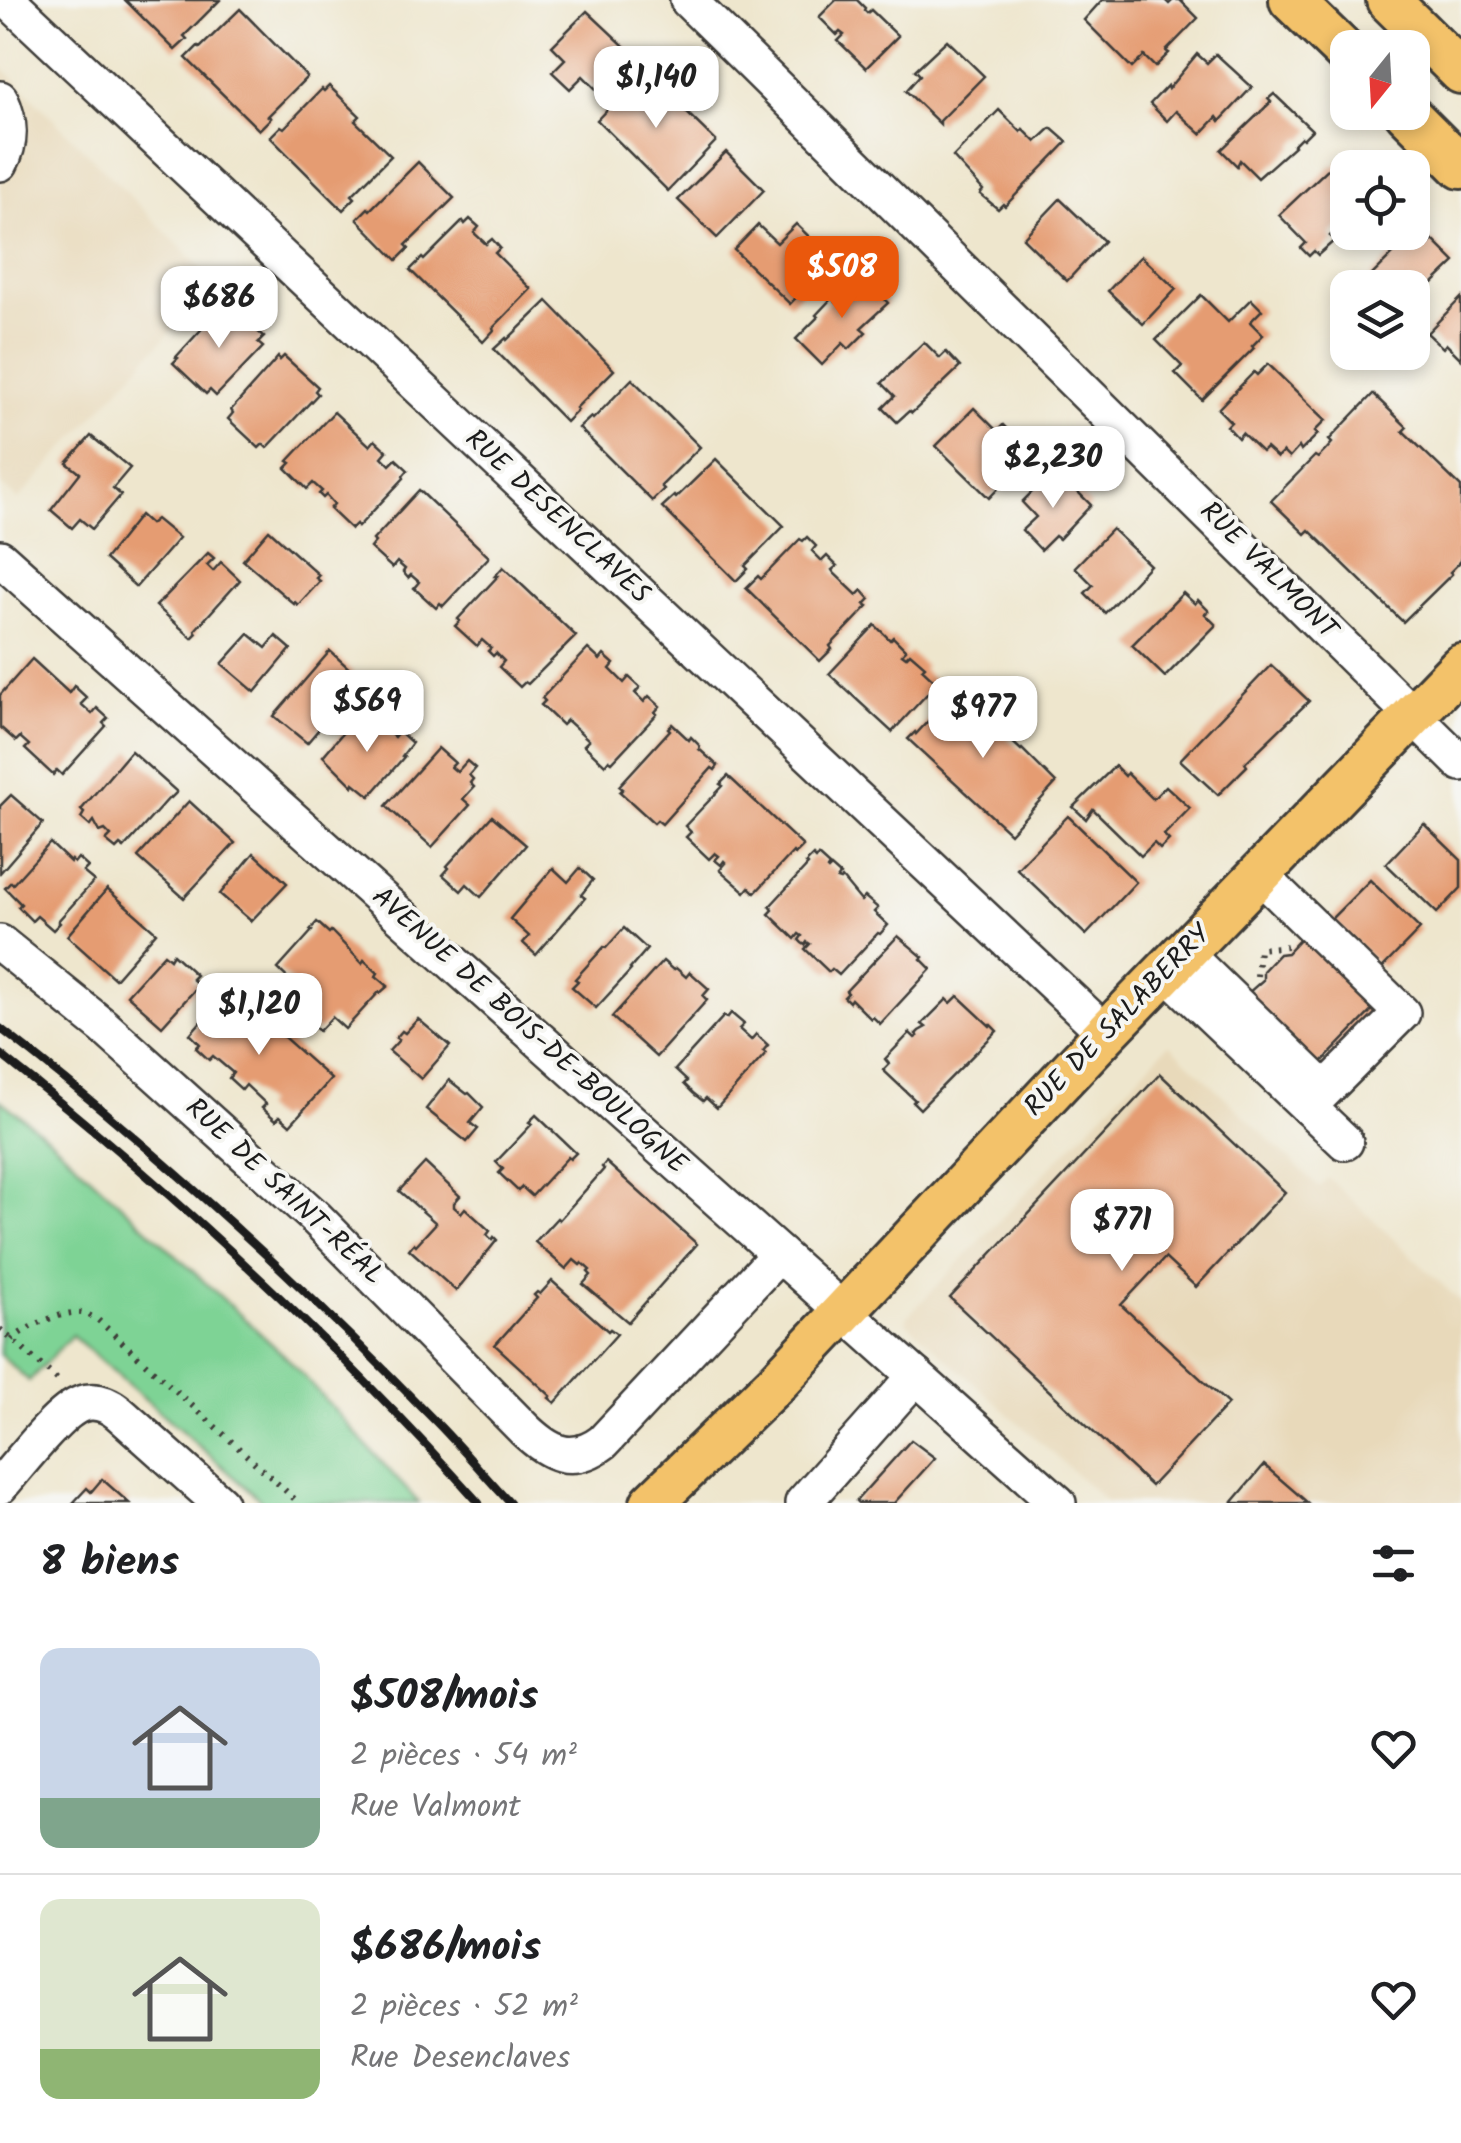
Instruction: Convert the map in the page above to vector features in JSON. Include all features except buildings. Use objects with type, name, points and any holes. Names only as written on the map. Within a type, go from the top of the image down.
[{"type":"main road","points":[[1291,0],[1330,38]]},
{"type":"main road","points":[[1388,0],[1461,72]]},
{"type":"main road","points":[[1424,130],[1461,167]]},
{"type":"main road","name":"RUE DE SALABERRY","points":[[652,1503],[778,1380],[1461,666]]},
{"type":"main road","name":"RUE DE SALABERRY","points":[[682,1503],[778,1380]]},
{"type":"street","name":"RUE DESENCLAVES","points":[[8,0],[1106,1033]]},
{"type":"street","name":"RUE VALMONT","points":[[688,0],[1461,763]]},
{"type":"street","points":[[0,98],[9,139],[0,163]]},
{"type":"street","name":"AVENUE DE BOIS-DE-BOULOGNE","points":[[0,558],[1058,1503]]},
{"type":"street","points":[[1259,874],[1402,1013],[1317,1099]]},
{"type":"street","name":"RUE DE SAINT-RÉAL","points":[[0,943],[103,1026],[315,1216],[524,1429],[556,1452],[576,1455],[603,1442],[779,1254]]},
{"type":"street","points":[[1175,962],[1317,1099],[1345,1142]]},
{"type":"street","points":[[803,1503],[916,1376]]},
{"type":"street","points":[[0,1486],[64,1415],[86,1402],[111,1407],[220,1503]]},
{"type":"path","points":[[1258,976],[1258,947],[1287,948],[1296,939]]},
{"type":"path","points":[[12,1340],[23,1330],[68,1314],[87,1314],[98,1320],[299,1503]]},
{"type":"path","points":[[0,1329],[50,1372]]},
{"type":"shaded area","points":[[0,65],[215,282],[18,500],[0,484]]},
{"type":"shaded area","points":[[1169,1044],[1319,1187],[1328,1178],[1461,1302],[1461,1503],[1108,1503],[906,1322]]},
{"type":"green space","points":[[0,1100],[50,1139],[288,1359],[419,1503],[264,1503],[72,1335],[29,1381],[0,1355]]},
{"type":"railway","points":[[0,1028],[169,1167],[277,1265],[433,1419],[510,1503]]},
{"type":"railway","points":[[0,1054],[126,1158],[249,1268],[367,1383],[479,1503]]}]
